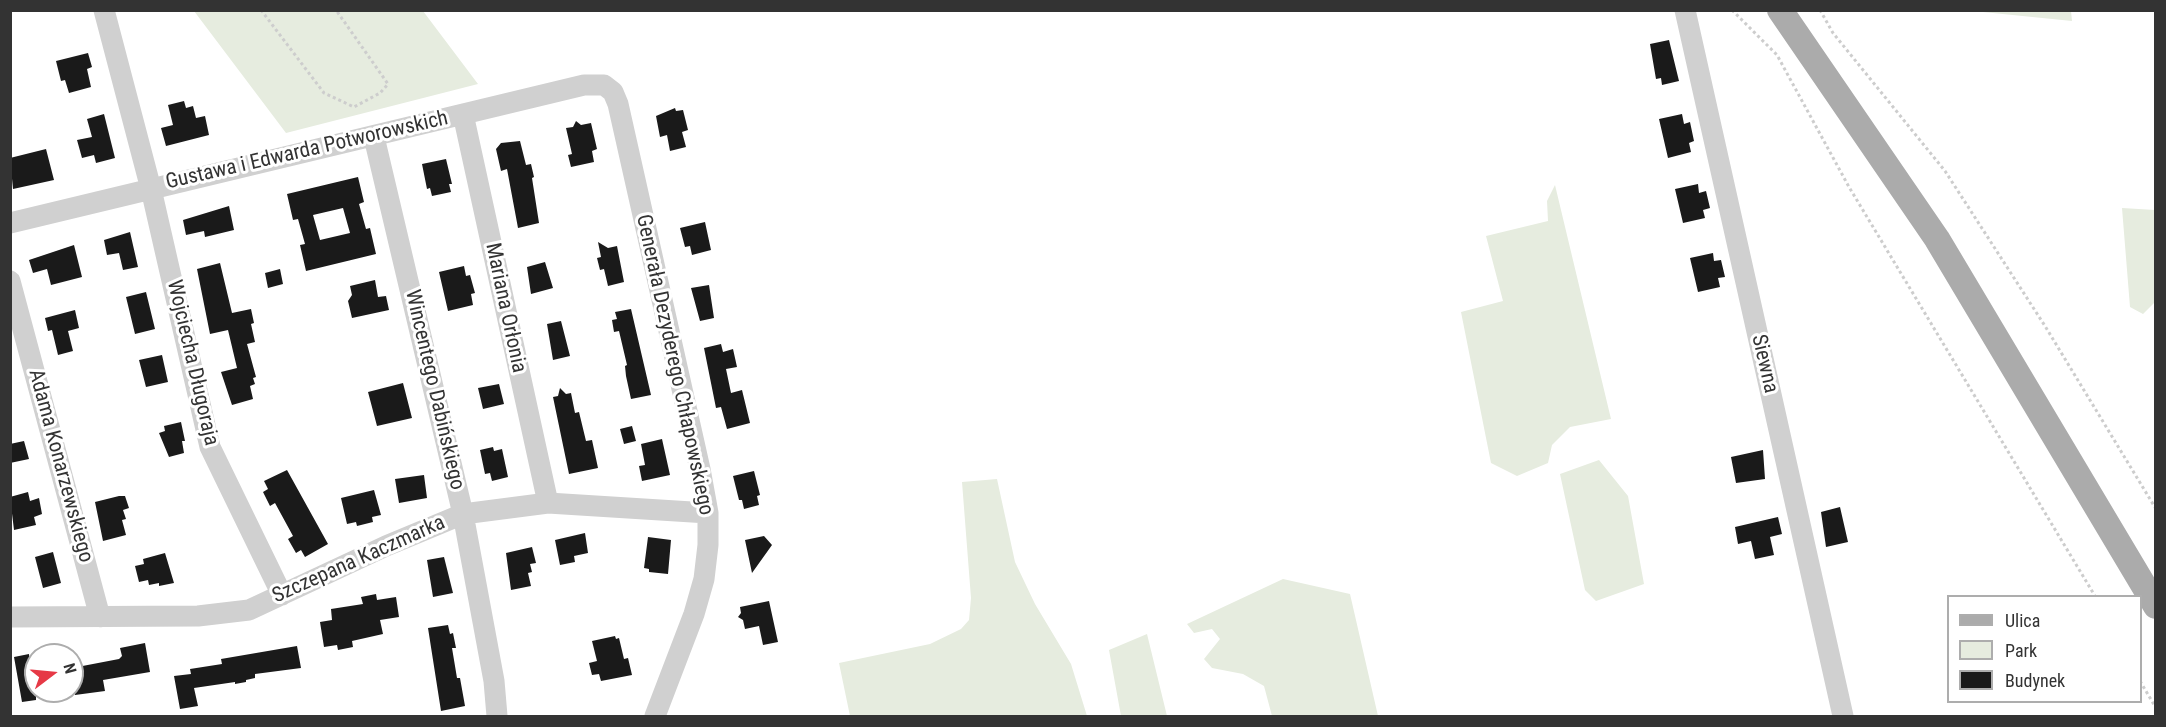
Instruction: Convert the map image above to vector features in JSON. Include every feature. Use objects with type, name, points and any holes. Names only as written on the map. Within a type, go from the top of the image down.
[{"type":"main road","points":[[1780,10],[1937,240],[2156,606]]},
{"type":"street","name":"Wojciecha Długoraja","points":[[104,10],[152,189],[210,447],[282,595]]},
{"type":"street","name":"Siewna","points":[[1685,10],[1843,717]]},
{"type":"street","name":"Gustawa i Edwarda Potworowskich","points":[[10,223],[584,85],[604,85]]},
{"type":"street","name":"Generała Dezyderego Chłapowskiego","points":[[604,85],[613,92],[618,104],[708,513],[708,545],[704,579],[694,614],[655,717]]},
{"type":"street","name":"Mariana Orłonia","points":[[463,114],[548,503]]},
{"type":"street","name":"Wincentego Dabińskiego","points":[[374,137],[463,514],[494,681],[498,717]]},
{"type":"street","name":"Adama Konarzewskiego","points":[[10,281],[100,617]]},
{"type":"street","name":"Szczepana Kaczmarka","points":[[10,617],[198,616],[249,610],[386,546],[463,514],[548,503],[708,513]]},
{"type":"path","points":[[261,10],[324,93],[354,106],[380,93],[388,84],[336,10]]},
{"type":"path","points":[[1732,10],[1777,55],[1849,187],[2094,595]]},
{"type":"path","points":[[1820,10],[1833,33],[1907,121],[1951,180],[2045,326],[2156,509]]},
{"type":"path","points":[[2142,684],[2156,708]]},
{"type":"green space","points":[[194,11],[423,11],[478,84],[286,133]]},
{"type":"green space","points":[[1973,11],[2071,11],[2072,21]]},
{"type":"green space","points":[[1555,185],[1611,419],[1570,427],[1552,445],[1548,463],[1517,476],[1491,463],[1461,312],[1503,301],[1486,236],[1548,221],[1547,201]]},
{"type":"green space","points":[[2122,208],[2155,210],[2155,302],[2143,314],[2130,307]]},
{"type":"green space","points":[[1599,460],[1628,496],[1644,584],[1596,601],[1585,590],[1560,474]]},
{"type":"green space","points":[[997,479],[1015,562],[1035,604],[1071,664],[1087,716],[850,716],[839,663],[930,644],[961,629],[969,620],[971,598],[962,482]]},
{"type":"green space","points":[[1283,579],[1350,594],[1378,716],[1272,716],[1264,686],[1243,674],[1212,668],[1204,659],[1220,639],[1212,629],[1194,633],[1187,624]]},
{"type":"green space","points":[[1147,634],[1167,716],[1121,716],[1109,650]]},
{"type":"building","points":[[1669,40],[1679,81],[1662,85],[1661,78],[1656,79],[1650,44]]},
{"type":"building","points":[[88,53],[92,67],[87,69],[91,87],[69,93],[65,80],[61,81],[56,61]]},
{"type":"building","points":[[184,101],[186,108],[193,106],[196,118],[205,116],[209,135],[166,146],[161,128],[173,125],[168,105]]},
{"type":"building","points":[[675,108],[676,111],[683,110],[688,130],[682,132],[686,147],[670,151],[667,135],[660,137],[656,116]]},
{"type":"building","points":[[104,114],[115,158],[96,163],[94,155],[82,158],[77,140],[92,137],[87,119]]},
{"type":"building","points":[[1682,114],[1684,124],[1690,122],[1694,141],[1689,143],[1691,152],[1668,158],[1659,119]]},
{"type":"building","points":[[576,121],[581,125],[591,123],[597,149],[592,151],[594,162],[571,167],[568,155],[572,154],[566,128],[573,127]]},
{"type":"building","points":[[520,141],[526,165],[531,164],[539,223],[518,228],[507,169],[501,171],[496,149],[501,143]]},
{"type":"building","points":[[46,149],[54,180],[13,189],[10,158]]},
{"type":"building","points":[[446,159],[452,184],[449,184],[451,192],[432,196],[430,188],[427,189],[422,164]]},
{"type":"building","points":[[358,177],[364,202],[359,204],[366,229],[370,228],[376,254],[306,271],[300,245],[305,244],[298,219],[293,220],[287,194]],"holes":[[[343,208],[350,233],[320,240],[313,215]]]},
{"type":"building","points":[[1698,184],[1699,193],[1706,191],[1710,208],[1703,210],[1705,218],[1683,223],[1675,189]]},
{"type":"building","points":[[229,206],[234,230],[205,237],[204,231],[186,235],[183,220]]},
{"type":"building","points":[[705,222],[711,250],[692,255],[690,246],[685,247],[680,228]]},
{"type":"building","points":[[130,232],[138,267],[123,270],[119,253],[107,255],[104,240]]},
{"type":"building","points":[[598,242],[608,248],[617,246],[624,282],[608,286],[604,269],[600,270],[597,258],[601,257]]},
{"type":"building","points":[[74,245],[82,277],[51,285],[47,269],[33,273],[29,260]]},
{"type":"building","points":[[1713,253],[1714,261],[1721,260],[1725,277],[1718,278],[1720,287],[1698,292],[1690,258]]},
{"type":"building","points":[[545,262],[553,288],[531,294],[527,267]]},
{"type":"building","points":[[220,263],[232,313],[251,309],[254,323],[251,324],[255,342],[247,344],[256,377],[253,378],[255,384],[250,386],[253,399],[232,405],[221,372],[237,368],[228,330],[210,334],[197,269]]},
{"type":"building","points":[[464,266],[466,276],[470,275],[475,293],[471,294],[473,305],[448,311],[439,272]]},
{"type":"building","points":[[280,269],[283,284],[268,288],[265,273]]},
{"type":"building","points":[[375,280],[378,297],[386,296],[389,310],[352,318],[348,301],[352,295],[350,286]]},
{"type":"building","points":[[709,285],[714,318],[700,321],[691,288]]},
{"type":"building","points":[[146,292],[155,329],[135,334],[126,297]]},
{"type":"building","points":[[631,309],[651,395],[631,399],[626,376],[625,366],[627,365],[619,331],[614,332],[612,320],[617,319],[615,312]]},
{"type":"building","points":[[75,310],[79,328],[68,331],[73,351],[58,355],[52,330],[48,331],[45,318]]},
{"type":"building","points":[[561,321],[570,356],[553,360],[547,324]]},
{"type":"building","points":[[721,344],[723,352],[733,349],[737,367],[726,369],[731,393],[742,390],[750,423],[727,429],[721,407],[716,408],[704,348]]},
{"type":"building","points":[[162,355],[168,382],[146,387],[139,360]]},
{"type":"building","points":[[403,383],[412,418],[377,426],[368,392]]},
{"type":"building","points":[[499,384],[504,404],[483,409],[478,388]]},
{"type":"building","points":[[560,388],[566,394],[571,393],[575,413],[579,412],[586,441],[592,440],[598,468],[569,474],[553,397],[558,396]]},
{"type":"building","points":[[181,422],[185,441],[182,441],[184,453],[169,457],[159,433],[165,431],[164,426]]},
{"type":"building","points":[[632,426],[636,441],[624,444],[620,429]]},
{"type":"building","points":[[662,439],[670,475],[642,481],[639,466],[645,465],[641,444]]},
{"type":"building","points":[[24,441],[29,459],[10,463],[10,444]]},
{"type":"building","points":[[493,447],[494,451],[502,449],[508,477],[492,481],[490,473],[485,474],[480,450]]},
{"type":"building","points":[[1763,450],[1765,479],[1736,483],[1731,457]]},
{"type":"building","points":[[287,470],[328,544],[305,557],[301,550],[296,553],[288,539],[293,536],[275,503],[270,506],[263,492],[268,489],[264,481]]},
{"type":"building","points":[[754,471],[760,495],[757,496],[759,505],[744,509],[742,500],[739,500],[733,476]]},
{"type":"building","points":[[424,475],[427,498],[399,503],[395,479]]},
{"type":"building","points":[[374,490],[381,515],[372,517],[373,522],[357,526],[356,522],[347,524],[341,498]]},
{"type":"building","points":[[28,492],[30,501],[39,498],[42,514],[34,517],[36,525],[14,530],[10,497]]},
{"type":"building","points":[[125,496],[129,508],[123,510],[126,519],[122,520],[126,535],[103,541],[95,502]]},
{"type":"building","points":[[1840,507],[1848,542],[1826,547],[1821,512]]},
{"type":"building","points":[[1778,517],[1782,534],[1770,537],[1774,555],[1755,559],[1751,541],[1738,544],[1735,527]]},
{"type":"building","points":[[585,533],[588,553],[574,556],[575,562],[560,565],[555,540]]},
{"type":"building","points":[[764,536],[772,545],[752,573],[745,540]]},
{"type":"building","points":[[648,537],[671,540],[668,574],[649,572],[649,569],[644,568]]},
{"type":"building","points":[[532,547],[536,563],[530,564],[532,572],[528,573],[531,586],[511,590],[506,553]]},
{"type":"building","points":[[53,552],[61,583],[43,588],[35,557]]},
{"type":"building","points":[[165,553],[174,583],[159,586],[159,583],[149,585],[148,580],[139,582],[135,566],[144,564],[143,559]]},
{"type":"building","points":[[444,557],[453,593],[433,597],[427,560]]},
{"type":"building","points":[[376,594],[377,600],[396,597],[399,617],[380,620],[383,634],[352,641],[353,647],[338,650],[337,645],[324,647],[320,622],[332,620],[331,609],[363,604],[361,597]]},
{"type":"building","points":[[769,601],[778,642],[763,645],[759,626],[745,629],[743,620],[738,617],[741,613],[740,607]]},
{"type":"building","points":[[448,625],[450,634],[453,633],[456,648],[452,648],[465,706],[441,711],[428,628]]},
{"type":"building","points":[[615,636],[616,639],[619,638],[624,659],[628,658],[632,675],[601,681],[599,674],[592,675],[589,663],[597,661],[592,641]]},
{"type":"building","points":[[145,643],[150,672],[103,680],[105,691],[84,694],[84,666],[119,659],[122,656],[120,648]]},
{"type":"building","points":[[297,646],[301,668],[255,674],[255,678],[246,680],[246,682],[194,688],[198,706],[180,709],[174,676],[191,674],[190,669],[222,664],[221,659]]},
{"type":"building","points":[[24,655],[24,702],[22,702],[14,657]]}]
